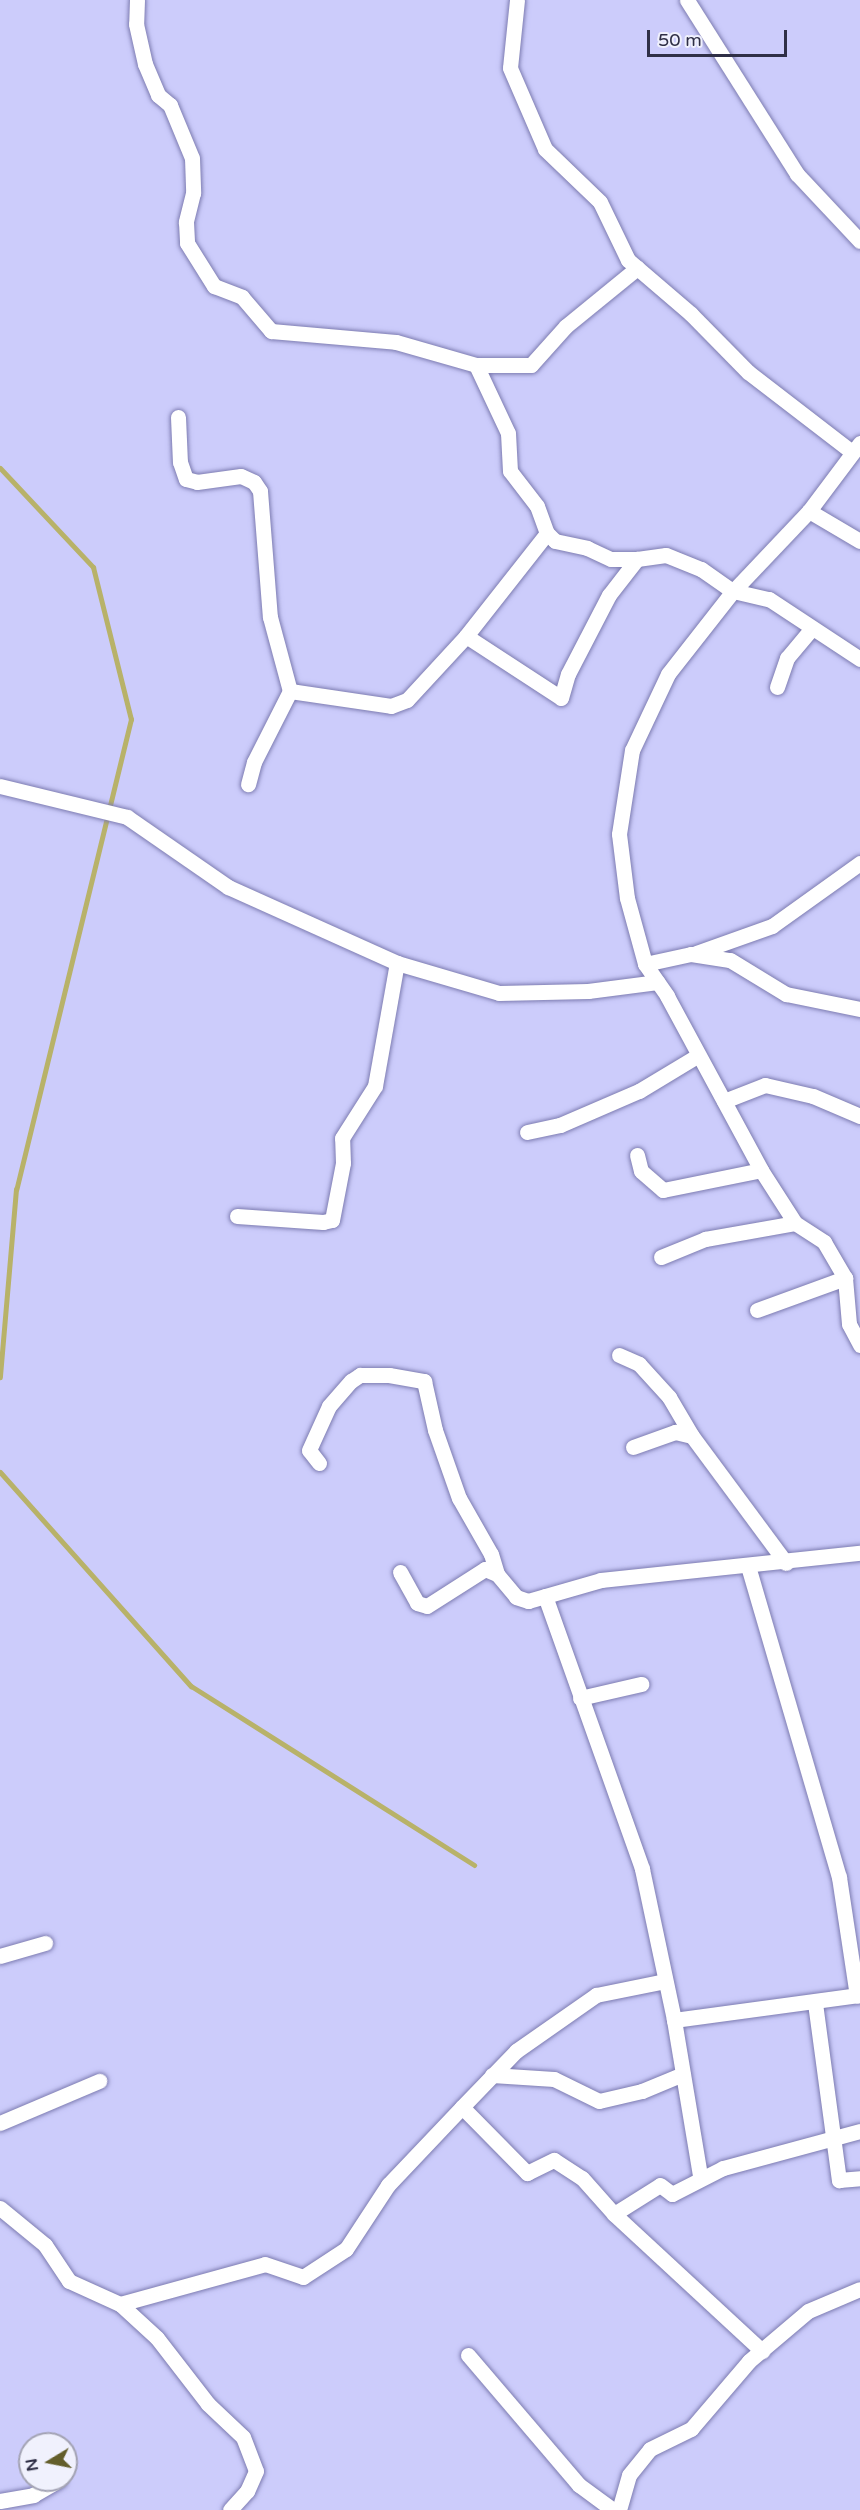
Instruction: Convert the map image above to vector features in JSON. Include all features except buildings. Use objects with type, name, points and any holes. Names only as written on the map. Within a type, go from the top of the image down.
[{"type":"street","points":[[137,0],[136,24],[145,64],[158,95],[170,105],[192,158],[193,193],[186,222],[187,243],[214,286],[242,297],[271,331],[396,342],[476,365],[531,365],[566,326],[637,268]]},
{"type":"street","points":[[517,0],[510,68],[545,149],[600,202],[628,260],[748,372],[856,448],[809,511],[733,591],[668,674],[632,750],[619,834],[627,898],[645,964],[761,1170],[795,1223],[824,1242],[845,1278],[849,1324],[860,1345]]},
{"type":"street","points":[[687,0],[797,174],[860,241]]},
{"type":"street","points":[[476,365],[508,433],[510,471],[537,506],[547,533],[555,541],[586,548],[611,559],[637,559],[666,555],[701,569],[733,591],[769,599],[860,659]]},
{"type":"street","points":[[178,417],[180,462],[186,479],[197,482],[241,476],[254,482],[260,491],[270,617],[290,691],[254,762],[248,784]]},
{"type":"street","points":[[809,511],[860,541]]},
{"type":"street","points":[[290,691],[391,706],[407,700],[466,636],[547,533]]},
{"type":"street","points":[[466,636],[502,664],[561,698],[568,674],[609,595],[637,559]]},
{"type":"street","points":[[777,687],[787,658],[812,628]]},
{"type":"street","points":[[0,786],[127,817],[228,887],[397,963],[500,993],[588,991],[657,982]]},
{"type":"street","points":[[645,964],[691,954],[772,927],[860,863]]},
{"type":"street","points":[[691,954],[730,960],[786,994],[860,1009]]},
{"type":"street","points":[[237,1216],[323,1222],[332,1220],[343,1163],[342,1138],[375,1086],[397,963]]},
{"type":"street","points":[[527,1132],[560,1125],[639,1091],[697,1056]]},
{"type":"street","points":[[724,1101],[765,1085],[813,1096],[860,1116]]},
{"type":"street","points":[[636,1155],[641,1171],[663,1190],[761,1170]]},
{"type":"street","points":[[661,1257],[705,1239],[795,1223]]},
{"type":"street","points":[[757,1310],[845,1278]]},
{"type":"street","points":[[846,1295],[860,1288]]},
{"type":"street","points":[[619,1355],[639,1364],[669,1397],[692,1436],[786,1563]]},
{"type":"street","points":[[318,1463],[309,1450],[329,1406],[351,1380],[360,1375],[388,1375],[424,1381],[435,1430],[459,1498],[491,1554],[497,1574],[516,1597],[528,1601],[601,1580],[786,1563],[860,1553]]},
{"type":"street","points":[[633,1447],[675,1432],[692,1436]]},
{"type":"street","points":[[674,2020],[858,1996],[839,1877],[748,1566]]},
{"type":"street","points":[[400,1572],[417,1603],[427,1606],[470,1575],[485,1569],[497,1574]]},
{"type":"street","points":[[545,1596],[642,1869],[674,2020],[700,2176]]},
{"type":"street","points":[[580,1698],[642,1684]]},
{"type":"street","points":[[0,1956],[45,1943]]},
{"type":"street","points":[[120,2304],[265,2264],[303,2277],[346,2249],[388,2185],[516,2051],[596,1995],[665,1981]]},
{"type":"street","points":[[815,2003],[838,2180],[860,2178]]},
{"type":"street","points":[[492,2075],[554,2079],[599,2101],[642,2091],[683,2074]]},
{"type":"street","points":[[0,2123],[99,2081]]},
{"type":"street","points":[[462,2107],[527,2173],[554,2160],[582,2178],[614,2214],[762,2350]]},
{"type":"street","points":[[614,2214],[660,2185],[672,2194],[700,2176],[860,2131]]},
{"type":"street","points":[[0,2208],[45,2245],[69,2282],[120,2304],[157,2338],[208,2404],[243,2437],[252,2453],[256,2471],[247,2491],[230,2510]]},
{"type":"street","points":[[619,2510],[629,2475],[650,2449],[691,2429],[762,2350],[808,2311],[860,2289]]},
{"type":"street","points":[[468,2355],[579,2485],[613,2510]]},
{"type":"street","points":[[0,2501],[38,2492]]},
{"type":"waterway","points":[[0,468],[93,567],[131,719],[16,1189],[0,1377]]},
{"type":"waterway","points":[[0,1472],[191,1686],[474,1865]]}]
